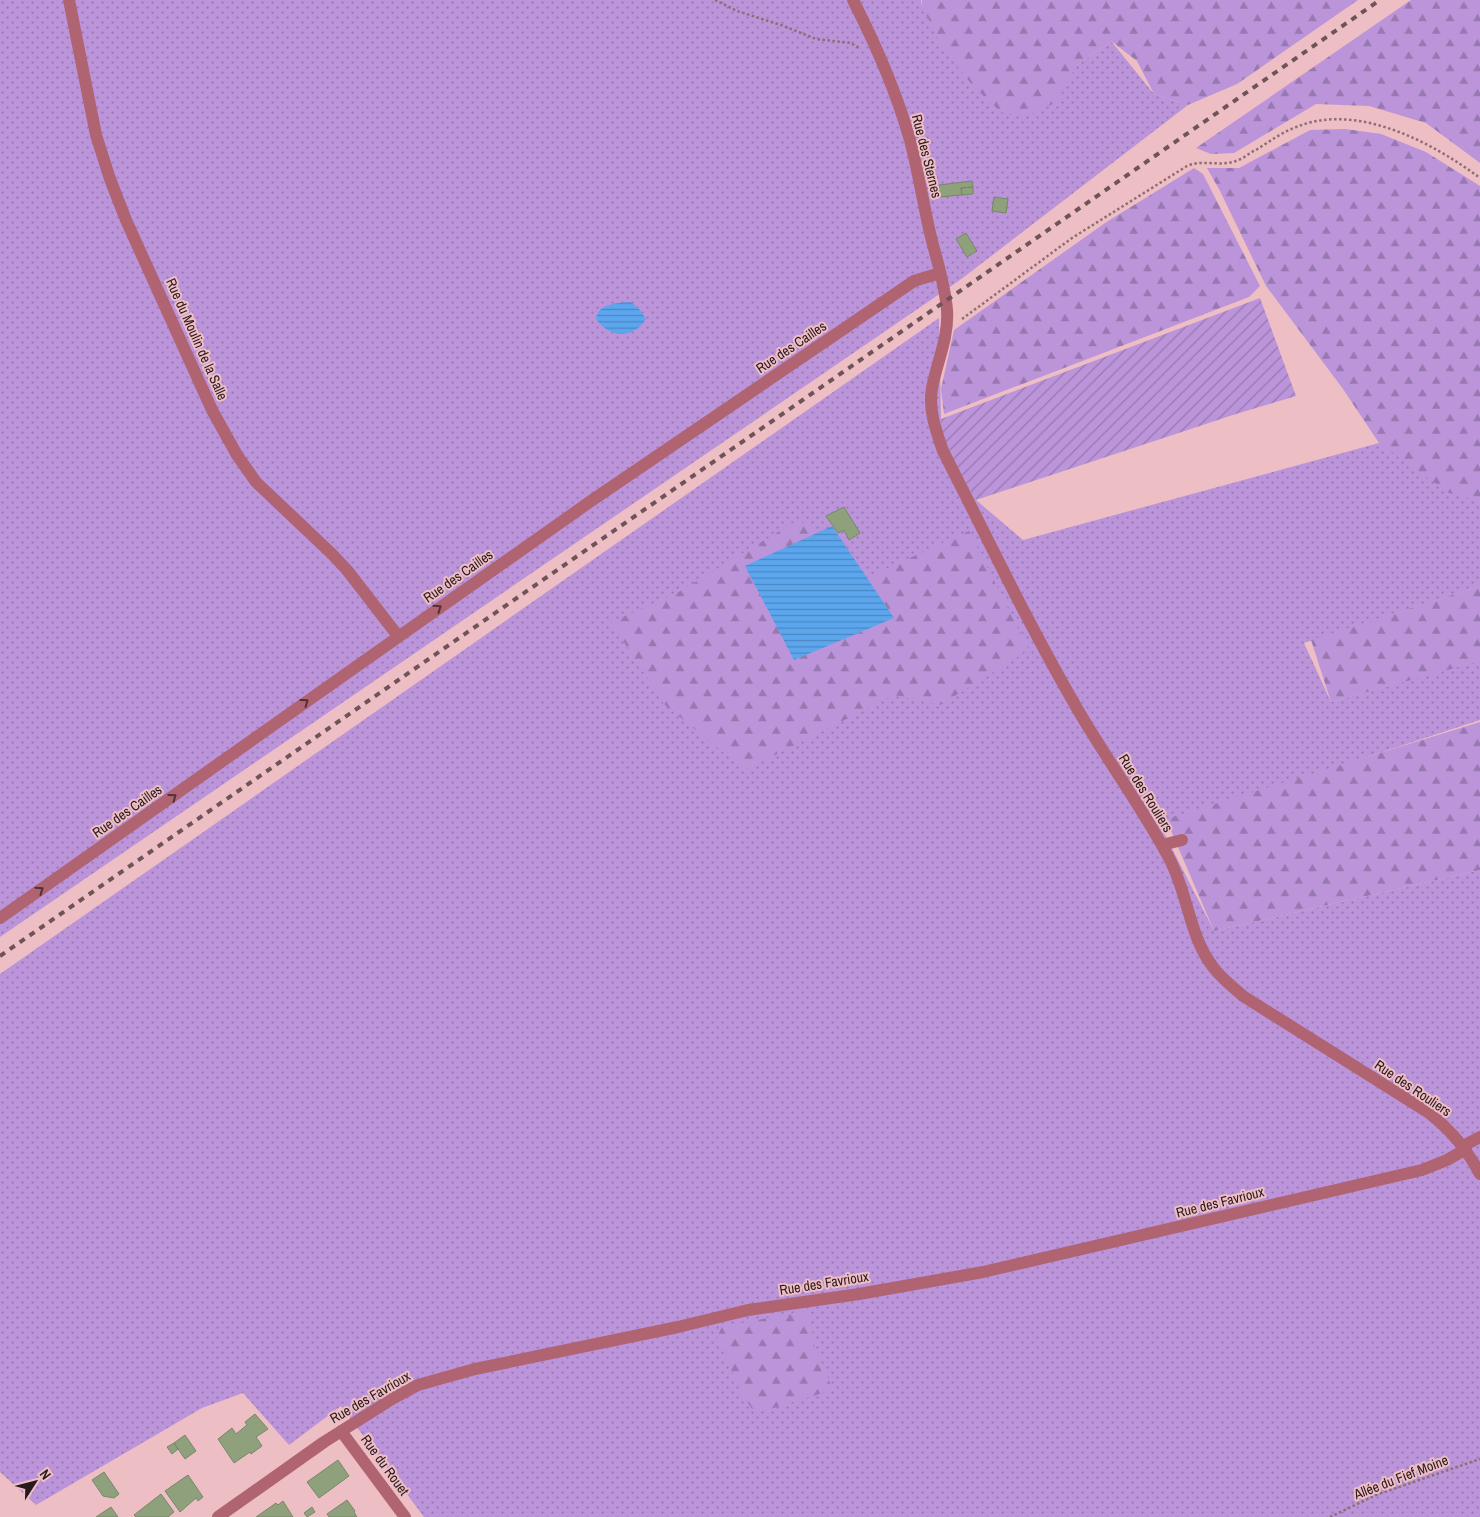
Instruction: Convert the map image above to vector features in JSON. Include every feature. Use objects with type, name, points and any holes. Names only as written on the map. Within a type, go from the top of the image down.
[{"type":"street","name":"Rue du Moulin de la Salle","points":[[70,0],[96,136],[110,178],[126,220],[212,410],[237,455],[256,482],[347,570],[398,636]]},
{"type":"street","name":"Rue des Sternes","points":[[853,0],[875,44],[897,100],[910,141],[940,273],[947,311],[947,326]]},
{"type":"street","name":"Rue des Cailles","points":[[0,918],[591,501],[914,281],[940,273]]},
{"type":"street","name":"Rue des Rouliers","points":[[947,326],[932,390],[932,416],[943,451],[1039,640],[1077,709],[1170,860],[1185,895],[1202,949],[1213,968],[1228,983],[1265,1010],[1444,1125],[1464,1148],[1480,1174]]},
{"type":"street","points":[[1162,845],[1182,840]]},
{"type":"street","name":"Rue des Favrioux","points":[[218,1517],[366,1414],[418,1385],[475,1369],[678,1327],[748,1310],[859,1294],[983,1272],[1422,1170],[1448,1160],[1480,1137]]},
{"type":"street","name":"Rue du Rouet","points":[[341,1431],[405,1517]]},
{"type":"path","points":[[715,0],[737,11],[781,25],[816,39],[852,43],[859,47],[863,53]]},
{"type":"path","points":[[947,326],[961,319],[1072,238],[1187,166],[1194,163],[1227,163],[1237,161],[1283,133],[1311,122],[1328,120],[1361,121],[1383,127],[1430,145],[1480,178]]},
{"type":"path","name":"Allée du Fief Moine","points":[[1330,1517],[1376,1495],[1480,1459]]},
{"type":"green space","points":[[0,0],[921,0],[922,6],[1077,65],[1111,41],[1154,94],[1188,105],[960,280],[0,937]]},
{"type":"green space","points":[[922,0],[1358,0],[1237,84],[1188,105],[1154,94],[1137,61],[1111,41],[1077,65],[1057,102],[1022,118],[1001,112],[973,86],[942,48],[922,5]]},
{"type":"green space","points":[[1411,0],[1480,0],[1480,163],[1426,123],[1369,106],[1316,104],[1234,153],[1211,154],[1196,148]]},
{"type":"green space","points":[[1345,129],[1381,134],[1426,152],[1480,186],[1480,501],[1449,493],[1379,443],[1343,389],[1266,286],[1207,168],[1239,168],[1310,130]]},
{"type":"green space","points":[[1194,168],[1203,174],[1260,286],[1249,297],[944,414],[941,389],[954,330],[1105,223]]},
{"type":"green space","points":[[1260,298],[1296,396],[976,500],[945,440],[941,419]]},
{"type":"green space","points":[[939,318],[941,419],[976,500],[1023,540],[1379,443],[1480,494],[1480,586],[1304,643],[1331,702],[1480,660],[1480,720],[1160,825],[1214,931],[1480,870],[1480,1517],[424,1517],[341,1406],[289,1445],[243,1393],[202,1408],[36,1505],[0,1472],[0,974]]},
{"type":"green space","points":[[798,520],[818,530],[857,582],[969,531],[1029,650],[940,705],[894,695],[745,770],[664,704],[611,622],[677,593]]},
{"type":"green space","points":[[1480,586],[1480,661],[1331,702],[1311,640]]},
{"type":"green space","points":[[1480,722],[1480,870],[1214,931],[1166,819]]},
{"type":"green space","points":[[803,1311],[810,1316],[814,1344],[832,1388],[826,1392],[764,1411],[752,1409],[741,1393],[717,1337],[722,1327]]},
{"type":"water","points":[[631,302],[646,319],[634,331],[621,334],[614,333],[596,319],[600,310],[609,305]]},
{"type":"water","points":[[832,526],[894,618],[794,660],[745,566]]},
{"type":"building","points":[[972,181],[973,187],[961,188],[962,195],[940,197],[939,185]]},
{"type":"building","points":[[973,187],[973,194],[962,195],[961,188]]},
{"type":"building","points":[[994,197],[1008,199],[1006,213],[992,211]]},
{"type":"building","points":[[966,233],[977,251],[967,257],[956,239]]},
{"type":"building","points":[[844,507],[860,533],[849,540],[844,530],[838,533],[826,516]]},
{"type":"building","points":[[255,1414],[268,1429],[256,1437],[262,1446],[234,1463],[218,1439],[232,1428],[236,1434],[247,1425],[245,1422]]},
{"type":"building","points":[[185,1435],[196,1451],[185,1459],[174,1443]]},
{"type":"building","points":[[174,1443],[178,1449],[172,1454],[167,1447]]},
{"type":"building","points":[[338,1460],[349,1476],[319,1498],[307,1482]]},
{"type":"building","points":[[104,1472],[119,1494],[114,1498],[103,1496],[92,1480]]},
{"type":"building","points":[[188,1475],[203,1497],[198,1501],[196,1498],[180,1512],[165,1491]]},
{"type":"building","points":[[161,1494],[174,1512],[168,1517],[136,1517],[134,1515]]},
{"type":"building","points":[[347,1500],[357,1517],[329,1517],[327,1514]]},
{"type":"building","points":[[283,1501],[293,1517],[256,1517],[276,1503],[278,1505]]},
{"type":"building","points":[[111,1507],[118,1517],[96,1517]]},
{"type":"building","points":[[312,1507],[315,1512],[307,1517],[304,1513]]},
{"type":"railway","points":[[0,956],[1380,0]]}]
